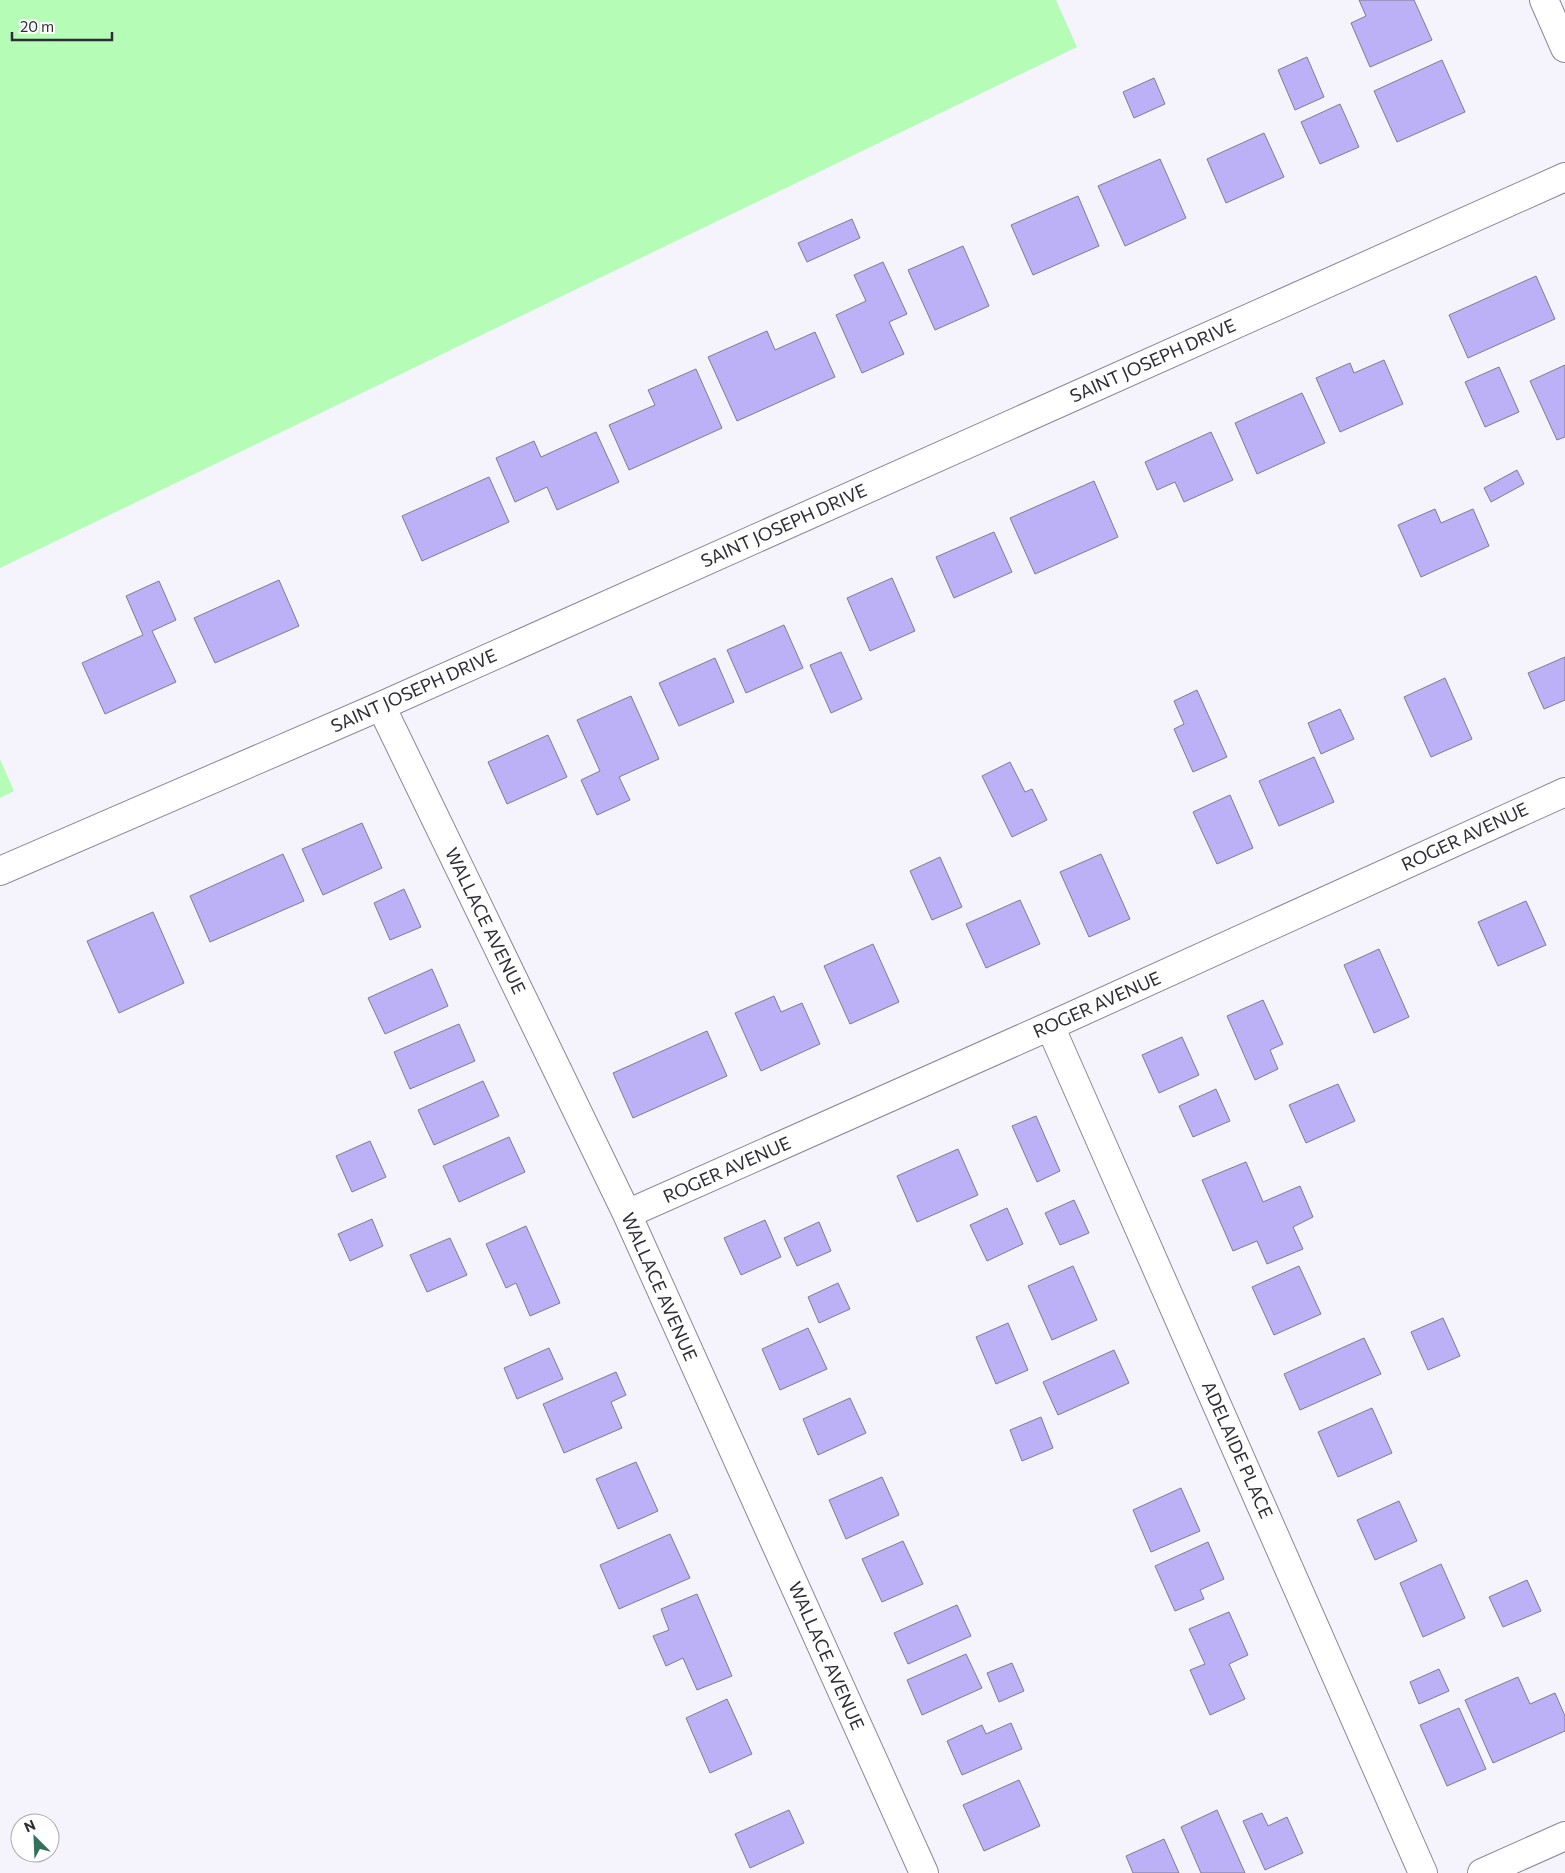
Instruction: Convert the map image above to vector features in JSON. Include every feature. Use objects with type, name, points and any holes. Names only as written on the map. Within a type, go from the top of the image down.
[{"type":"street","points":[[1544,0],[1565,48]]},
{"type":"street","name":"SAINT JOSEPH DRIVE","points":[[0,871],[381,706],[1565,177]]},
{"type":"street","name":"WALLACE AVENUE","points":[[381,706],[627,1214],[924,1873]]},
{"type":"street","name":"ROGER AVENUE","points":[[627,1214],[1050,1026],[1565,792]]},
{"type":"street","name":"ADELAIDE PLACE","points":[[1050,1026],[1423,1873]]},
{"type":"street","points":[[1482,1873],[1565,1836]]},
{"type":"green space","points":[[0,0],[1056,0],[1077,47],[0,568]]},
{"type":"green space","points":[[0,759],[14,791],[0,798]]},
{"type":"building","points":[[1359,0],[1414,0],[1432,40],[1370,67],[1351,23],[1366,16]]},
{"type":"building","points":[[1307,57],[1324,97],[1295,110],[1278,70]]},
{"type":"building","points":[[1442,60],[1465,112],[1397,142],[1374,91]]},
{"type":"building","points":[[1154,78],[1165,104],[1134,118],[1123,92]]},
{"type":"building","points":[[1340,104],[1359,147],[1320,164],[1301,122]]},
{"type":"building","points":[[1264,133],[1284,177],[1226,203],[1207,159]]},
{"type":"building","points":[[1160,159],[1186,218],[1125,246],[1098,186]]},
{"type":"building","points":[[1078,196],[1099,246],[1033,275],[1011,225]]},
{"type":"building","points":[[852,219],[860,238],[807,262],[798,243]]},
{"type":"building","points":[[963,246],[989,306],[935,330],[908,270]]},
{"type":"building","points":[[883,262],[907,314],[889,322],[904,354],[862,373],[836,315],[866,301],[854,275]]},
{"type":"building","points":[[1536,276],[1555,319],[1468,358],[1449,315]]},
{"type":"building","points":[[767,331],[775,350],[815,332],[835,377],[737,421],[708,357]]},
{"type":"building","points":[[1384,360],[1403,404],[1340,432],[1316,378],[1350,363],[1354,373]]},
{"type":"building","points":[[1565,365],[1565,437],[1557,440],[1530,381]]},
{"type":"building","points":[[1499,367],[1519,412],[1485,427],[1465,382]]},
{"type":"building","points":[[696,369],[722,428],[629,470],[609,425],[655,405],[648,390]]},
{"type":"building","points":[[1302,393],[1325,443],[1257,474],[1235,423]]},
{"type":"building","points":[[596,432],[619,482],[557,510],[547,487],[515,502],[496,458],[534,441],[541,457]]},
{"type":"building","points":[[1211,432],[1233,480],[1184,502],[1175,482],[1157,490],[1145,462]]},
{"type":"building","points":[[1517,470],[1524,484],[1491,502],[1484,488]]},
{"type":"building","points":[[489,477],[509,522],[422,561],[402,516]]},
{"type":"building","points":[[1094,481],[1118,537],[1035,574],[1010,518]]},
{"type":"building","points":[[1435,509],[1441,523],[1473,509],[1489,546],[1421,577],[1398,525]]},
{"type":"building","points":[[994,532],[1012,572],[954,598],[936,557]]},
{"type":"building","points":[[892,578],[915,631],[870,651],[847,598]]},
{"type":"building","points":[[279,580],[299,626],[215,663],[194,618]]},
{"type":"building","points":[[159,581],[176,620],[152,631],[176,682],[105,714],[82,663],[143,635],[126,596]]},
{"type":"building","points":[[784,625],[803,668],[746,693],[727,650]]},
{"type":"building","points":[[841,652],[862,699],[831,713],[810,665]]},
{"type":"building","points":[[1565,657],[1565,700],[1544,709],[1528,673]]},
{"type":"building","points":[[715,658],[734,702],[679,726],[659,683]]},
{"type":"building","points":[[1445,678],[1472,739],[1431,757],[1404,697]]},
{"type":"building","points":[[1197,690],[1227,757],[1193,772],[1174,729],[1184,724],[1174,701]]},
{"type":"building","points":[[631,696],[659,759],[619,777],[630,800],[597,815],[581,780],[600,771],[577,720]]},
{"type":"building","points":[[1340,709],[1354,739],[1321,754],[1308,723]]},
{"type":"building","points":[[548,735],[567,777],[507,804],[488,762]]},
{"type":"building","points":[[1314,757],[1334,802],[1279,826],[1259,781]]},
{"type":"building","points":[[1010,762],[1025,792],[1032,789],[1047,820],[1012,837],[982,776]]},
{"type":"building","points":[[1230,795],[1253,848],[1217,864],[1193,812]]},
{"type":"building","points":[[362,823],[382,868],[323,895],[302,849]]},
{"type":"building","points":[[283,854],[304,901],[210,942],[190,896]]},
{"type":"building","points":[[1101,854],[1130,919],[1089,937],[1060,872]]},
{"type":"building","points":[[940,857],[962,907],[932,920],[910,871]]},
{"type":"building","points":[[404,889],[421,927],[390,940],[374,903]]},
{"type":"building","points":[[1020,900],[1040,944],[986,968],[966,924]]},
{"type":"building","points":[[1526,901],[1546,945],[1498,966],[1478,922]]},
{"type":"building","points":[[153,912],[184,983],[119,1013],[87,941]]},
{"type":"building","points":[[873,944],[899,1002],[850,1024],[824,966]]},
{"type":"building","points":[[1379,949],[1409,1017],[1374,1033],[1344,965]]},
{"type":"building","points":[[432,969],[448,1006],[385,1034],[368,998]]},
{"type":"building","points":[[774,996],[781,1012],[802,1003],[820,1044],[761,1071],[735,1013]]},
{"type":"building","points":[[1263,1000],[1283,1044],[1270,1050],[1278,1069],[1255,1080],[1227,1016]]},
{"type":"building","points":[[459,1024],[475,1061],[410,1089],[394,1052]]},
{"type":"building","points":[[707,1031],[727,1076],[633,1118],[613,1073]]},
{"type":"building","points":[[1182,1037],[1199,1075],[1159,1093],[1142,1055]]},
{"type":"building","points":[[483,1081],[499,1116],[434,1145],[418,1110]]},
{"type":"building","points":[[1338,1084],[1355,1121],[1306,1143],[1289,1105]]},
{"type":"building","points":[[1216,1089],[1230,1121],[1193,1137],[1179,1106]]},
{"type":"building","points":[[1036,1116],[1060,1171],[1037,1182],[1012,1126]]},
{"type":"building","points":[[509,1137],[525,1172],[459,1202],[443,1166]]},
{"type":"building","points":[[370,1141],[386,1177],[352,1192],[336,1156]]},
{"type":"building","points":[[958,1149],[978,1195],[917,1222],[897,1176]]},
{"type":"building","points":[[1246,1162],[1263,1202],[1300,1186],[1313,1217],[1293,1227],[1303,1249],[1267,1264],[1257,1241],[1233,1251],[1202,1180]]},
{"type":"building","points":[[1074,1200],[1089,1233],[1060,1245],[1045,1213]]},
{"type":"building","points":[[1007,1208],[1023,1244],[987,1261],[970,1225]]},
{"type":"building","points":[[372,1219],[383,1246],[350,1261],[338,1234]]},
{"type":"building","points":[[765,1220],[781,1257],[741,1275],[724,1238]]},
{"type":"building","points":[[819,1222],[831,1251],[797,1266],[784,1238]]},
{"type":"building","points":[[526,1226],[560,1303],[530,1316],[516,1283],[506,1288],[486,1244]]},
{"type":"building","points":[[450,1238],[467,1275],[427,1292],[410,1255]]},
{"type":"building","points":[[1073,1266],[1097,1320],[1052,1340],[1028,1286]]},
{"type":"building","points":[[1299,1266],[1321,1314],[1274,1335],[1252,1287]]},
{"type":"building","points":[[838,1283],[850,1309],[819,1323],[808,1297]]},
{"type":"building","points":[[1443,1318],[1460,1356],[1428,1370],[1411,1332]]},
{"type":"building","points":[[1008,1323],[1028,1370],[996,1384],[976,1337]]},
{"type":"building","points":[[808,1328],[827,1369],[780,1390],[762,1349]]},
{"type":"building","points":[[1364,1338],[1381,1374],[1300,1410],[1284,1374]]},
{"type":"building","points":[[549,1348],[563,1379],[517,1399],[504,1368]]},
{"type":"building","points":[[1114,1350],[1129,1383],[1058,1415],[1043,1382]]},
{"type":"building","points":[[616,1372],[626,1395],[611,1402],[622,1428],[564,1453],[543,1404]]},
{"type":"building","points":[[850,1398],[866,1433],[818,1455],[803,1419]]},
{"type":"building","points":[[1372,1408],[1392,1453],[1338,1477],[1318,1432]]},
{"type":"building","points":[[1041,1417],[1053,1448],[1022,1461],[1010,1430]]},
{"type":"building","points":[[636,1462],[658,1511],[618,1529],[596,1479]]},
{"type":"building","points":[[882,1477],[899,1515],[846,1539],[829,1500]]},
{"type":"building","points":[[1181,1488],[1200,1531],[1151,1552],[1133,1510]]},
{"type":"building","points":[[1399,1501],[1417,1541],[1375,1560],[1357,1520]]},
{"type":"building","points":[[670,1534],[690,1578],[619,1609],[600,1565]]},
{"type":"building","points":[[903,1541],[923,1584],[882,1602],[862,1559]]},
{"type":"building","points":[[1208,1542],[1224,1579],[1200,1590],[1204,1599],[1175,1611],[1155,1566]]},
{"type":"building","points":[[1441,1564],[1465,1618],[1423,1637],[1400,1583]]},
{"type":"building","points":[[1527,1580],[1541,1611],[1503,1627],[1489,1597]]},
{"type":"building","points":[[697,1594],[732,1676],[697,1690],[683,1658],[666,1666],[653,1636],[669,1630],[661,1609]]},
{"type":"building","points":[[957,1605],[971,1636],[908,1664],[894,1633]]},
{"type":"building","points":[[1229,1612],[1248,1655],[1229,1664],[1245,1699],[1210,1715],[1190,1670],[1205,1664],[1189,1629]]},
{"type":"building","points":[[966,1654],[982,1688],[922,1715],[907,1680]]},
{"type":"building","points":[[1012,1663],[1024,1691],[999,1702],[987,1673]]},
{"type":"building","points":[[1439,1669],[1449,1691],[1419,1704],[1410,1682]]},
{"type":"building","points":[[1518,1677],[1530,1704],[1555,1693],[1565,1716],[1565,1731],[1493,1763],[1465,1700]]},
{"type":"building","points":[[727,1699],[752,1754],[710,1773],[686,1718]]},
{"type":"building","points":[[1459,1708],[1486,1769],[1447,1786],[1420,1725]]},
{"type":"building","points":[[1011,1723],[1022,1749],[962,1775],[947,1741],[982,1725],[986,1734]]},
{"type":"building","points":[[1019,1780],[1040,1826],[984,1851],[963,1805]]},
{"type":"building","points":[[789,1810],[804,1843],[750,1868],[735,1834]]},
{"type":"building","points":[[1217,1810],[1245,1873],[1201,1873],[1181,1827]]},
{"type":"building","points":[[1262,1813],[1268,1826],[1287,1817],[1303,1853],[1265,1870],[1243,1821]]},
{"type":"building","points":[[1164,1839],[1179,1873],[1133,1873],[1126,1856]]}]
